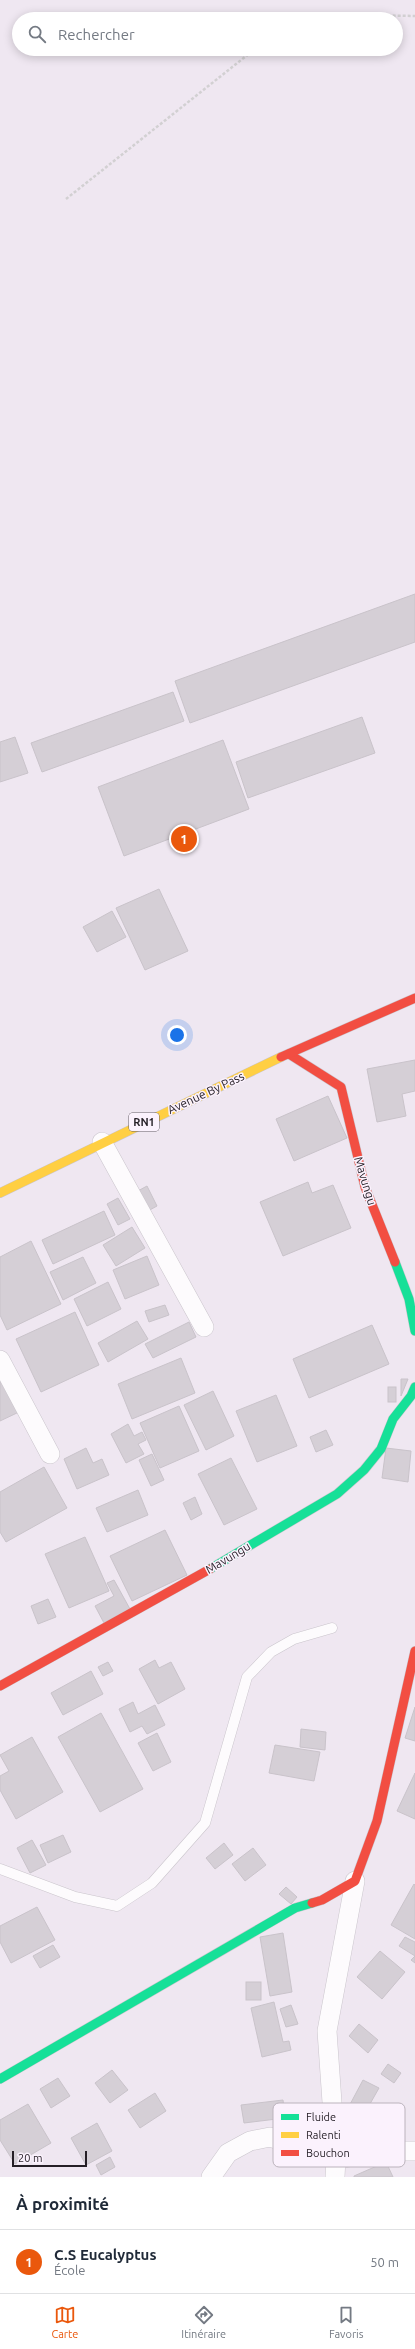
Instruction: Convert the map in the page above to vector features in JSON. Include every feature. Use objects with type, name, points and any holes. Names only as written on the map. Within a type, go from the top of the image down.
[{"type":"main road","name":"Avenue By Pass","points":[[0,1193],[102,1142],[289,1054],[415,998]]},
{"type":"main road","name":"Mavungu","points":[[289,1054],[341,1087],[365,1187],[410,1299],[415,1331]]},
{"type":"main road","name":"Mavungu","points":[[0,1686],[197,1577],[337,1494],[364,1470],[381,1449],[393,1419],[411,1396],[415,1387]]},
{"type":"main road","points":[[0,2079],[295,1908],[322,1900],[355,1881],[376,1821],[415,1651]]},
{"type":"street","points":[[102,1142],[204,1327]]},
{"type":"street","points":[[0,1360],[50,1454]]},
{"type":"street","points":[[331,2103],[327,2031],[355,1881]]},
{"type":"street","points":[[211,2177],[228,2153],[250,2141],[270,2137],[273,2138]]},
{"type":"lane","points":[[0,1869],[75,1898],[117,1906],[152,1883],[205,1823],[247,1677],[271,1652],[294,1639],[332,1628]]},
{"type":"path","points":[[403,16],[415,16]]},
{"type":"path","points":[[66,199],[246,56]]},
{"type":"building","points":[[415,594],[415,642],[190,723],[175,681]]},
{"type":"building","points":[[173,692],[184,721],[42,772],[31,743]]},
{"type":"building","points":[[362,717],[375,753],[248,798],[236,762]]},
{"type":"building","points":[[15,737],[28,773],[0,782],[0,742]]},
{"type":"building","points":[[223,740],[249,809],[124,856],[98,787]]},
{"type":"building","points":[[159,889],[188,951],[145,970],[116,908]]},
{"type":"building","points":[[112,911],[126,937],[97,952],[83,927]]},
{"type":"building","points":[[415,1060],[415,1091],[402,1094],[406,1116],[377,1122],[367,1069]]},
{"type":"building","points":[[328,1096],[347,1138],[294,1161],[276,1119]]},
{"type":"building","points":[[308,1182],[312,1193],[333,1185],[351,1228],[283,1256],[260,1202]]},
{"type":"building","points":[[147,1186],[157,1206],[146,1212],[136,1192]]},
{"type":"building","points":[[118,1198],[130,1219],[118,1225],[107,1204]]},
{"type":"building","points":[[104,1211],[115,1235],[53,1264],[42,1240]]},
{"type":"building","points":[[132,1227],[145,1248],[116,1266],[103,1245]]},
{"type":"building","points":[[31,1241],[61,1304],[7,1330],[0,1315],[0,1257]]},
{"type":"building","points":[[147,1256],[159,1285],[125,1299],[113,1270]]},
{"type":"building","points":[[83,1257],[96,1283],[63,1300],[50,1272]]},
{"type":"building","points":[[108,1282],[121,1309],[87,1326],[74,1299]]},
{"type":"building","points":[[165,1305],[169,1315],[149,1322],[145,1311]]},
{"type":"building","points":[[75,1312],[99,1365],[41,1392],[16,1339]]},
{"type":"building","points":[[137,1321],[148,1339],[108,1362],[98,1343]]},
{"type":"building","points":[[189,1322],[196,1337],[153,1358],[145,1344]]},
{"type":"building","points":[[372,1325],[389,1364],[309,1398],[293,1359]]},
{"type":"building","points":[[181,1358],[195,1393],[132,1419],[118,1384]]},
{"type":"building","points":[[0,1370],[19,1412],[0,1421]]},
{"type":"building","points":[[401,1379],[408,1379],[401,1396]]},
{"type":"building","points":[[388,1387],[396,1387],[396,1402],[388,1402]]},
{"type":"building","points":[[213,1391],[234,1436],[206,1450],[184,1405]]},
{"type":"building","points":[[276,1395],[297,1446],[257,1462],[236,1411]]},
{"type":"building","points":[[179,1406],[199,1451],[160,1468],[140,1423]]},
{"type":"building","points":[[128,1424],[134,1436],[142,1432],[146,1440],[138,1444],[144,1454],[126,1463],[111,1434]]},
{"type":"building","points":[[326,1430],[333,1445],[316,1452],[310,1437]]},
{"type":"building","points":[[86,1448],[93,1463],[102,1459],[109,1475],[77,1489],[64,1459]]},
{"type":"building","points":[[386,1448],[411,1451],[408,1482],[382,1478]]},
{"type":"building","points":[[152,1454],[164,1480],[151,1486],[139,1460]]},
{"type":"building","points":[[231,1458],[257,1509],[224,1525],[198,1474]]},
{"type":"building","points":[[44,1467],[67,1508],[6,1542],[0,1532],[0,1492]]},
{"type":"building","points":[[138,1490],[148,1515],[107,1532],[96,1508]]},
{"type":"building","points":[[195,1497],[202,1514],[191,1520],[183,1503]]},
{"type":"building","points":[[165,1530],[187,1575],[132,1601],[110,1556]]},
{"type":"building","points":[[85,1537],[109,1591],[69,1608],[45,1554]]},
{"type":"building","points":[[114,1580],[130,1609],[104,1623],[95,1606],[114,1596],[107,1583]]},
{"type":"building","points":[[48,1599],[56,1617],[38,1624],[31,1606]]},
{"type":"building","points":[[155,1660],[159,1668],[171,1662],[185,1689],[158,1704],[139,1669]]},
{"type":"building","points":[[108,1662],[113,1671],[103,1676],[98,1667]]},
{"type":"building","points":[[91,1671],[103,1694],[63,1715],[51,1693]]},
{"type":"building","points":[[133,1702],[138,1714],[155,1705],[165,1725],[147,1734],[142,1726],[130,1732],[119,1709]]},
{"type":"building","points":[[415,1707],[415,1741],[405,1738]]},
{"type":"building","points":[[101,1713],[143,1789],[100,1812],[58,1737]]},
{"type":"building","points":[[301,1729],[326,1732],[325,1750],[300,1747]]},
{"type":"building","points":[[157,1733],[171,1762],[153,1771],[138,1743]]},
{"type":"building","points":[[32,1737],[63,1792],[16,1819],[0,1790],[0,1776],[9,1771],[0,1755]]},
{"type":"building","points":[[275,1745],[320,1752],[314,1781],[269,1773]]},
{"type":"building","points":[[415,1773],[415,1819],[397,1811]]},
{"type":"building","points":[[63,1835],[71,1852],[48,1863],[40,1845]]},
{"type":"building","points":[[32,1840],[46,1865],[30,1873],[17,1848]]},
{"type":"building","points":[[224,1843],[233,1855],[215,1869],[206,1858]]},
{"type":"building","points":[[253,1848],[266,1865],[245,1881],[232,1864]]},
{"type":"building","points":[[414,1884],[415,1885],[415,1939],[391,1925]]},
{"type":"building","points":[[286,1887],[297,1897],[291,1904],[279,1894]]},
{"type":"building","points":[[37,1907],[55,1940],[11,1963],[0,1942],[0,1926]]},
{"type":"building","points":[[283,1933],[292,1992],[270,1996],[260,1937]]},
{"type":"building","points":[[405,1937],[415,1942],[415,1956],[399,1946]]},
{"type":"building","points":[[53,1945],[60,1957],[40,1968],[33,1956]]},
{"type":"building","points":[[380,1951],[405,1972],[382,1999],[357,1977]]},
{"type":"building","points":[[415,1956],[415,1963],[411,1960]]},
{"type":"building","points":[[246,1982],[261,1982],[261,2000],[246,2000]]},
{"type":"building","points":[[274,2002],[283,2042],[289,2041],[291,2050],[262,2057],[251,2008]]},
{"type":"building","points":[[291,2005],[298,2024],[286,2027],[280,2009]]},
{"type":"building","points":[[359,2024],[378,2040],[368,2053],[349,2036]]},
{"type":"building","points":[[388,2064],[401,2073],[394,2083],[381,2074]]},
{"type":"building","points":[[112,2070],[128,2090],[110,2103],[95,2083]]},
{"type":"building","points":[[58,2078],[70,2096],[51,2108],[40,2089]]},
{"type":"building","points":[[363,2080],[379,2088],[370,2103],[351,2103]]},
{"type":"building","points":[[155,2093],[166,2111],[140,2128],[128,2110]]},
{"type":"building","points":[[283,2100],[283,2103],[273,2103],[273,2119],[244,2123],[241,2105]]},
{"type":"building","points":[[28,2104],[51,2143],[15,2164],[0,2140],[0,2120]]},
{"type":"building","points":[[97,2123],[112,2151],[86,2165],[71,2138]]},
{"type":"building","points":[[110,2157],[115,2167],[101,2175],[96,2165]]},
{"type":"building","points":[[375,2167],[388,2167],[393,2177],[354,2177]]},
{"type":"traffic: fast","points":[[395,1262],[409,1299],[415,1331]]},
{"type":"traffic: fast","points":[[210,1569],[337,1494],[364,1470],[381,1449],[393,1419],[411,1396],[415,1387]]},
{"type":"traffic: fast","points":[[0,2079],[295,1908],[312,1903]]},
{"type":"traffic: slow","points":[[0,1193],[281,1057]]},
{"type":"traffic: jam","points":[[281,1057],[415,998]]},
{"type":"traffic: jam","points":[[289,1054],[341,1087],[365,1187],[395,1262]]},
{"type":"traffic: jam","points":[[0,1686],[210,1569]]},
{"type":"traffic: jam","points":[[312,1903],[322,1900],[355,1881],[377,1821],[415,1651]]},
{"type":"place","name":"C.S Eucalyptus","points":[[184,839]]}]
